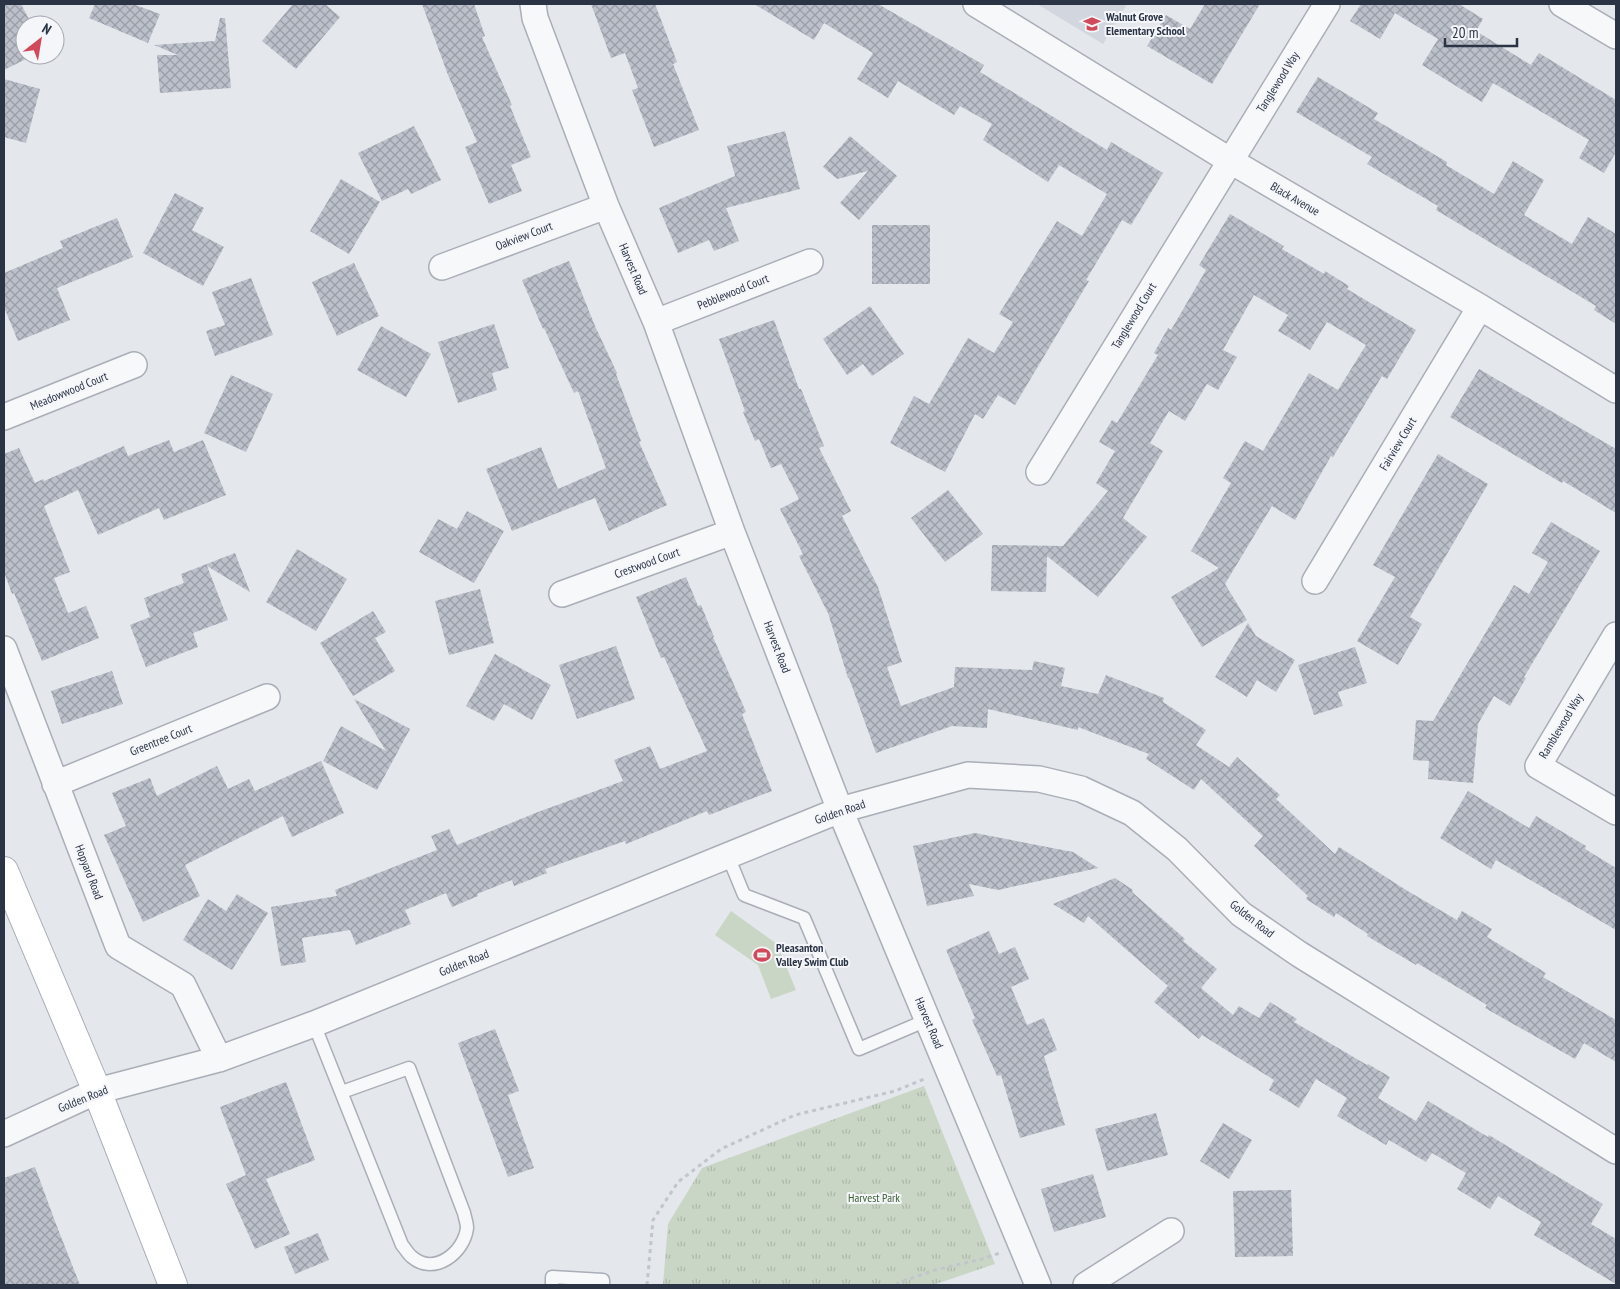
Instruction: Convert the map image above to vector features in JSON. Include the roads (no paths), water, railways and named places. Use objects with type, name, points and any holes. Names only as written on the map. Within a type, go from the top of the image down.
[{"type":"main road","points":[[4,871],[97,1090],[172,1285]]},
{"type":"street","name":"Harvest Road","points":[[533,4],[534,18],[606,206],[656,322],[732,532],[840,810],[1038,1285]]},
{"type":"street","name":"Black Avenue","points":[[976,4],[1230,160],[1480,307],[1616,390]]},
{"type":"street","name":"Tanglewood Way","points":[[1230,160],[1327,4]]},
{"type":"street","points":[[1562,4],[1616,36]]},
{"type":"street","name":"Tanglewood Court","points":[[1039,472],[1230,160]]},
{"type":"street","name":"Oakview Court","points":[[442,267],[606,206]]},
{"type":"street","name":"Pebblewood Court","points":[[656,322],[810,262]]},
{"type":"street","name":"Fairview Court","points":[[1315,581],[1480,307]]},
{"type":"street","name":"Meadowwood Court","points":[[4,416],[134,365]]},
{"type":"street","name":"Crestwood Court","points":[[562,594],[732,532]]},
{"type":"street","name":"Ramblewood Way","points":[[1616,635],[1538,766],[1616,812]]},
{"type":"street","name":"Hopyard Road","points":[[4,649],[118,946],[183,985],[219,1060]]},
{"type":"street","name":"Greentree Court","points":[[55,784],[267,697]]},
{"type":"street","name":"Golden Road","points":[[4,1134],[97,1090],[219,1060],[314,1024],[840,810],[968,776],[1039,780],[1081,789],[1132,813],[1177,849],[1241,914],[1299,954],[1616,1151]]},
{"type":"street","points":[[1086,1285],[1172,1230]]},
{"type":"lane","points":[[728,856],[744,895],[804,918],[859,1049],[927,1020]]},
{"type":"lane","points":[[314,1024],[402,1245],[411,1257],[426,1264],[441,1262],[454,1254],[463,1242],[467,1227],[464,1213],[409,1068],[342,1092]]},
{"type":"lane","points":[[552,1285],[552,1277],[603,1280],[603,1285]]},
{"type":"place","name":"Walnut Grove Elementary School","points":[[1092,24]]},
{"type":"place","name":"Pleasanton Valley Swim Club","points":[[762,955]]},
{"type":"park label","name":"Harvest Park","points":[[874,1198]]}]
